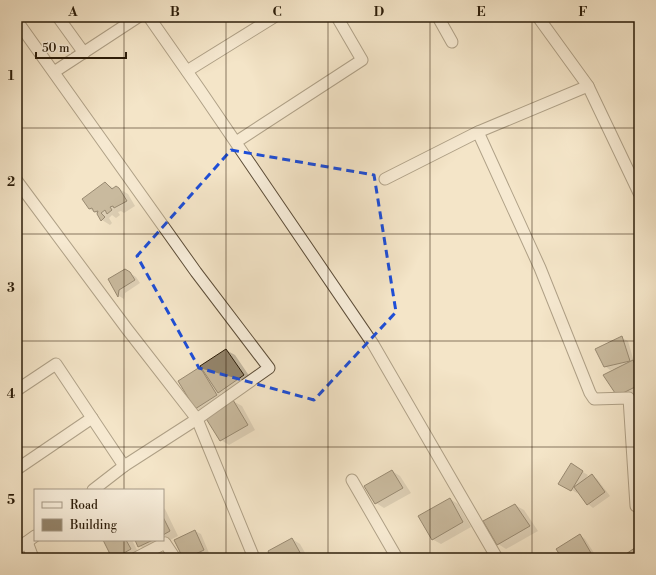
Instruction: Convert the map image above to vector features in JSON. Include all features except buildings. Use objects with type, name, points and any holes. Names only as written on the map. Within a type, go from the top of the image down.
[{"type":"street","points":[[58,17],[84,53]]},
{"type":"street","points":[[54,72],[138,17]]},
{"type":"street","points":[[149,17],[373,344],[497,558]]},
{"type":"street","points":[[187,71],[274,17]]},
{"type":"street","points":[[236,142],[362,60],[337,17]]},
{"type":"street","points":[[438,17],[452,42]]},
{"type":"street","points":[[538,17],[588,86],[639,194]]},
{"type":"street","points":[[17,21],[196,272],[269,368],[124,466],[94,489]]},
{"type":"street","points":[[384,179],[478,132],[588,86]]},
{"type":"street","points":[[478,132],[540,268],[590,393],[594,399],[629,398],[636,506],[639,506]]},
{"type":"street","points":[[17,181],[127,329],[197,418],[254,558]]},
{"type":"street","points":[[17,390],[56,364],[124,466]]},
{"type":"street","points":[[17,469],[92,418]]},
{"type":"street","points":[[352,480],[397,558]]},
{"type":"street","points":[[17,549],[31,539],[33,558]]},
{"type":"street","points":[[136,558],[165,543],[175,558]]},
{"type":"highlighted area","points":[[231,150],[374,175],[396,312],[314,400],[199,368],[137,256]]}]
